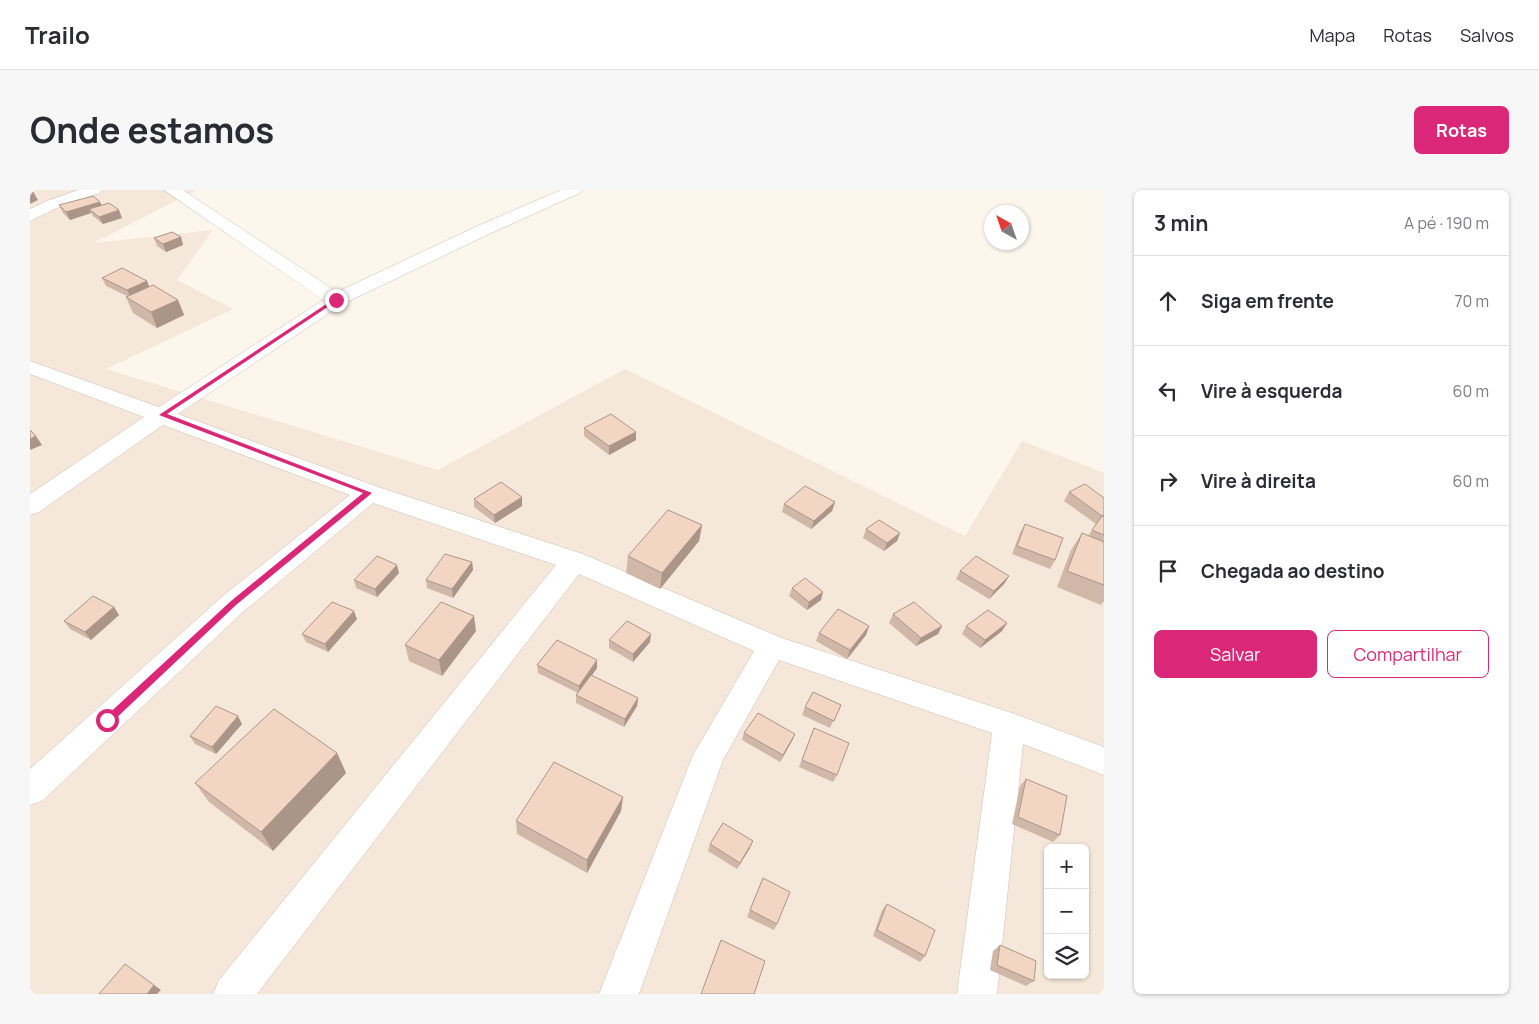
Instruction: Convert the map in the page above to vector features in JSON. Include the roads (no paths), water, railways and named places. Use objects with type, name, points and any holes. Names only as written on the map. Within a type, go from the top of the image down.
[{"type":"street","points":[[30,216],[54,204],[94,190]]},
{"type":"street","points":[[172,190],[336,300]]},
{"type":"street","points":[[30,506],[162,415],[336,300],[481,231],[574,190]]},
{"type":"street","points":[[30,367],[368,493],[574,562],[772,646],[1008,725],[1104,760]]},
{"type":"street","points":[[30,790],[234,603],[368,493]]},
{"type":"street","points":[[233,994],[574,562]]},
{"type":"street","points":[[619,994],[709,755],[772,646]]},
{"type":"street","points":[[977,994],[1008,725]]}]
